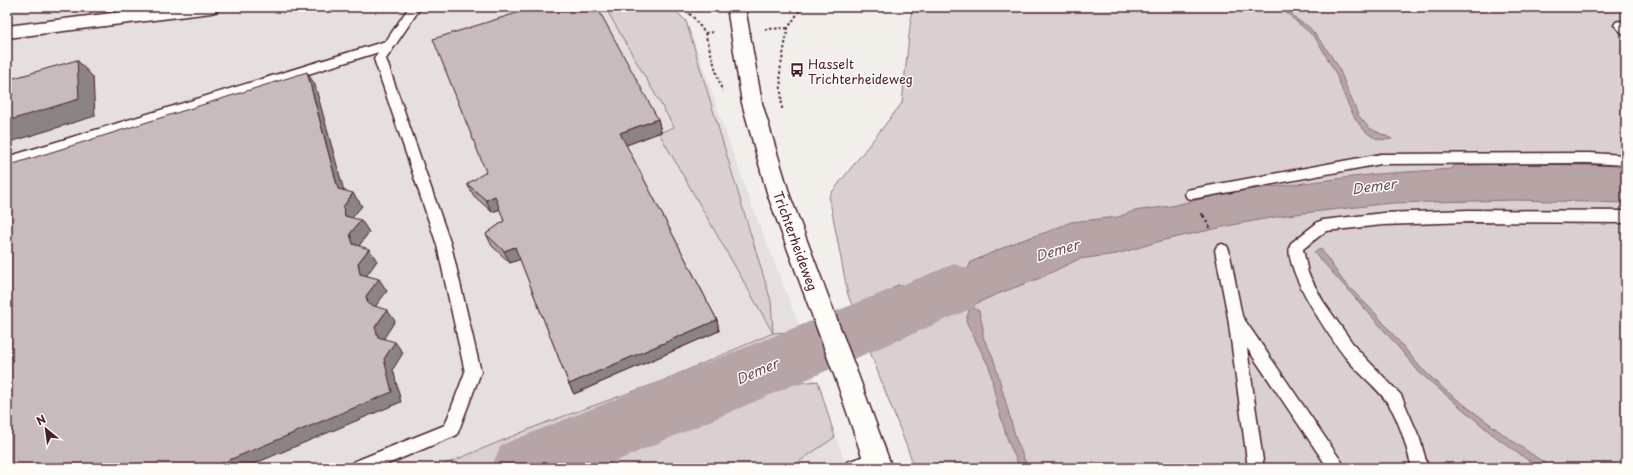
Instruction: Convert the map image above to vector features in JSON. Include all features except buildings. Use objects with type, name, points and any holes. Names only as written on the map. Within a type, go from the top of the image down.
[{"type":"street","points":[[7,32],[211,7]]},
{"type":"street","name":"Trichterheideweg","points":[[736,7],[752,103],[779,196],[848,380],[869,465]]},
{"type":"lane","points":[[359,468],[452,430],[473,372],[444,245],[380,59],[415,7]]},
{"type":"lane","points":[[7,162],[390,44]]},
{"type":"lane","points":[[1192,194],[1381,159],[1588,158],[1626,160]]},
{"type":"lane","points":[[1420,468],[1412,439],[1395,400],[1351,352],[1318,305],[1301,274],[1296,247],[1323,226],[1383,219],[1469,216],[1626,217]]},
{"type":"lane","points":[[1222,250],[1235,318],[1256,468]]},
{"type":"lane","points":[[1235,318],[1338,468]]},
{"type":"path","points":[[782,109],[780,71],[788,28],[802,7]]},
{"type":"path","points":[[1192,194],[1222,250]]},
{"type":"shaded area","points":[[7,7],[664,7],[669,9],[691,32],[747,193],[801,330],[457,468],[7,468]]},
{"type":"shaded area","points":[[605,7],[672,7],[686,21],[771,301],[773,333],[659,133],[674,127]]},
{"type":"shaded area","points":[[912,7],[1626,7],[1626,468],[915,468],[848,295],[829,196],[902,103]]},
{"type":"shaded area","points":[[800,331],[754,361],[497,468],[436,468],[542,424],[657,383],[773,333]]},
{"type":"shaded area","points":[[808,361],[847,468],[560,468]]},
{"type":"shaded area","points":[[818,381],[835,437],[797,463],[785,468],[571,468],[765,387]]},
{"type":"water","points":[[1281,7],[1286,7],[1297,20],[1309,27],[1323,44],[1338,66],[1358,115],[1369,128],[1392,139],[1380,139],[1370,135],[1361,127],[1348,104],[1334,70],[1323,49],[1311,34]]},
{"type":"water","points":[[1508,161],[1533,164],[1626,166],[1626,203],[1515,200],[1392,203],[1287,215],[1164,240],[1117,254],[1079,259],[1040,278],[971,306],[979,311],[983,328],[983,337],[993,357],[1016,439],[1028,468],[1020,468],[1008,441],[996,401],[990,369],[966,321],[970,307],[887,343],[877,300],[897,285],[915,288],[943,286],[964,278],[971,262],[1016,242],[1071,222],[1118,217],[1134,211],[1171,206],[1231,192],[1377,174],[1452,169],[1453,165],[1480,165]]},
{"type":"water","points":[[1321,249],[1343,281],[1376,314],[1421,368],[1446,391],[1511,440],[1552,468],[1540,468],[1519,454],[1492,434],[1419,372],[1383,329],[1314,252]]},
{"type":"waterway","name":"Demer","points":[[524,468],[954,289]]},
{"type":"place","name":"Hasselt Trichterheideweg","points":[[797,70]]}]
